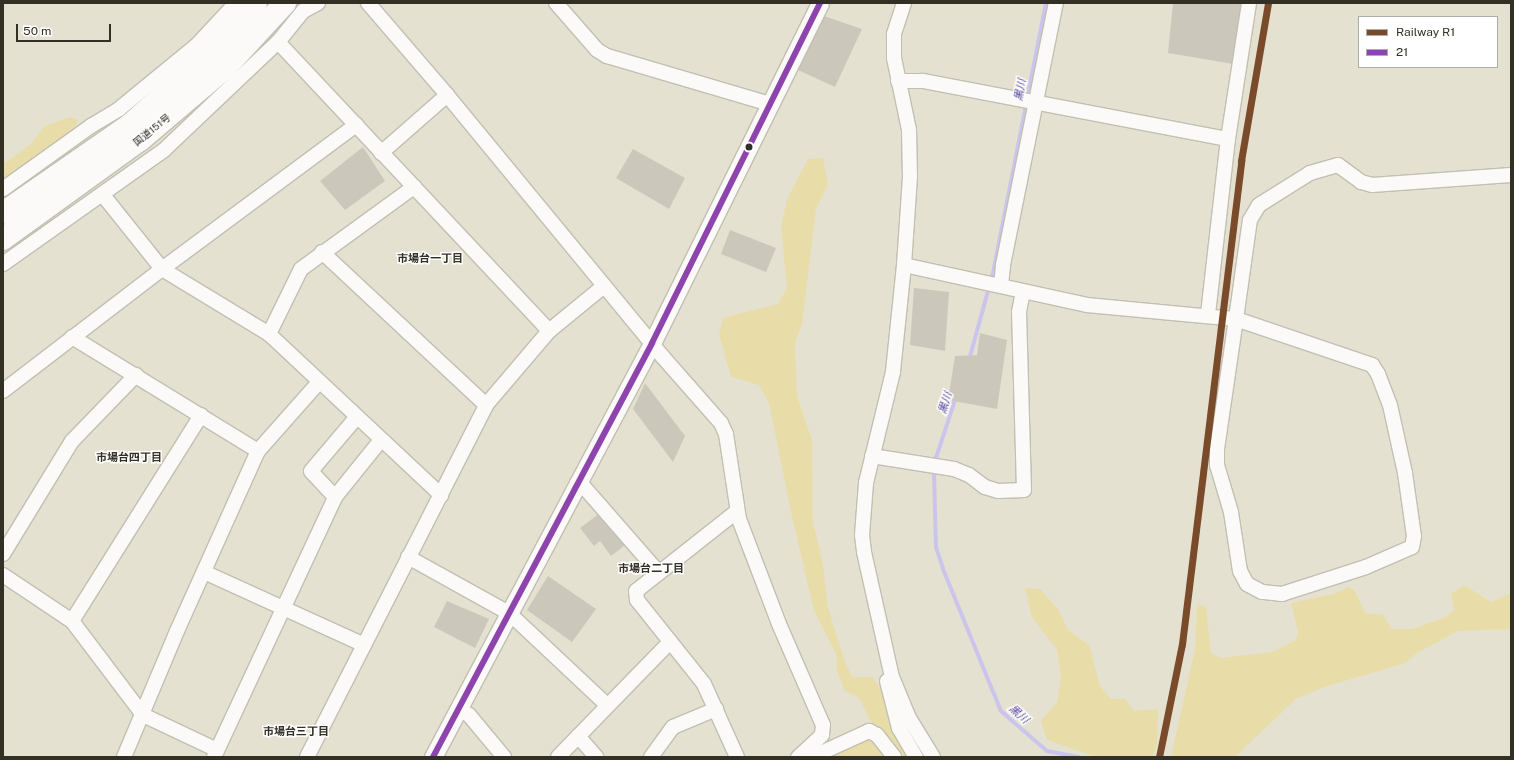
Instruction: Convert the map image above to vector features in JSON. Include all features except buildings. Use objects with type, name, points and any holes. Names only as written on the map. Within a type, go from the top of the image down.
[{"type":"highway","name":"国道151号","points":[[3,213],[131,124],[213,51],[256,3]]},
{"type":"highway","name":"国道151号","points":[[3,239],[140,140],[226,67],[285,3]]},
{"type":"street","points":[[3,189],[91,126],[119,110],[197,45],[236,3]]},
{"type":"street","points":[[3,264],[103,195],[164,150],[278,42],[303,11],[318,3]]},
{"type":"street","points":[[368,3],[447,94],[604,286],[721,423],[726,434],[736,512],[779,624],[823,725],[822,735],[798,757]]},
{"type":"street","points":[[556,3],[597,50],[607,56],[770,104]]},
{"type":"street","points":[[433,757],[652,343],[820,3]]},
{"type":"street","points":[[904,3],[894,34],[894,58],[909,138],[910,177],[904,265],[893,372],[872,456],[864,496],[864,552],[892,677],[909,718],[933,757]]},
{"type":"street","points":[[1000,285],[1056,3]]},
{"type":"street","points":[[1208,314],[1228,139],[1249,3]]},
{"type":"street","points":[[278,42],[549,330]]},
{"type":"street","points":[[898,81],[923,82],[1228,139]]},
{"type":"street","points":[[381,153],[447,94]]},
{"type":"street","points":[[3,391],[162,268],[356,125]]},
{"type":"street","points":[[904,265],[1000,285],[1023,292],[1087,304],[1208,314],[1236,319],[1372,365],[1378,374],[1390,405],[1406,480],[1414,536],[1412,548],[1366,567],[1282,594],[1262,592],[1247,584],[1240,571],[1231,512],[1218,465],[1217,454],[1236,319],[1250,220],[1259,205],[1310,173],[1338,165],[1361,182],[1372,185],[1511,175]]},
{"type":"street","points":[[269,334],[301,269],[322,252],[414,187]]},
{"type":"street","points":[[103,195],[162,268],[269,334],[356,418],[441,495]]},
{"type":"street","points":[[322,252],[486,405]]},
{"type":"street","points":[[307,757],[486,405],[549,330],[604,286]]},
{"type":"street","points":[[872,456],[936,466],[969,475],[985,487],[998,492],[1024,490],[1019,312],[1023,292]]},
{"type":"street","points":[[72,337],[258,451]]},
{"type":"street","points":[[3,554],[72,441],[136,375]]},
{"type":"street","points":[[124,757],[143,715],[176,631],[258,451],[318,382]]},
{"type":"street","points":[[72,621],[201,415]]},
{"type":"street","points":[[335,497],[311,471],[356,418]]},
{"type":"street","points":[[3,575],[72,621],[143,715],[215,754],[335,497],[381,440]]},
{"type":"street","points":[[577,483],[584,487],[659,573]]},
{"type":"street","points":[[736,512],[636,591],[637,600],[704,684],[737,757]]},
{"type":"street","points":[[408,557],[510,613],[607,705]]},
{"type":"street","points":[[204,572],[364,645]]},
{"type":"street","points":[[558,757],[670,642]]},
{"type":"street","points":[[892,677],[887,680],[887,685],[893,710],[899,728],[916,757]]},
{"type":"street","points":[[459,709],[469,715],[504,757]]},
{"type":"street","points":[[651,757],[673,727],[716,709]]},
{"type":"street","points":[[812,757],[869,731],[877,735],[894,757]]},
{"type":"street","points":[[578,736],[596,757]]},
{"type":"shaded area","points":[[70,117],[78,120],[74,129],[3,180],[3,164],[30,145],[45,126]]},
{"type":"shaded area","points":[[823,158],[828,184],[816,209],[802,324],[795,342],[797,396],[812,440],[813,522],[823,564],[828,607],[844,659],[852,677],[872,677],[880,687],[888,710],[901,712],[927,757],[829,757],[867,737],[871,722],[859,698],[845,691],[836,669],[837,656],[814,611],[791,512],[769,403],[759,385],[731,377],[719,334],[723,318],[778,304],[787,288],[781,227],[787,199],[808,159]]},
{"type":"shaded area","points":[[1464,585],[1491,602],[1511,593],[1511,629],[1458,631],[1417,653],[1403,664],[1327,686],[1296,699],[1235,757],[1171,757],[1195,649],[1197,604],[1206,607],[1211,653],[1221,658],[1272,652],[1296,640],[1298,632],[1291,603],[1333,594],[1349,587],[1355,591],[1365,613],[1383,615],[1392,629],[1412,629],[1444,618],[1454,610],[1451,594]]},
{"type":"shaded area","points":[[1025,588],[1040,589],[1058,609],[1068,630],[1089,645],[1100,686],[1111,699],[1125,699],[1134,711],[1158,709],[1157,743],[1153,757],[1096,757],[1047,740],[1041,721],[1057,702],[1061,676],[1057,650],[1032,617]]},
{"type":"waterway","name":"黒川","points":[[969,360],[993,273],[1046,3]]},
{"type":"waterway","name":"黒川","points":[[956,397],[936,458],[934,473],[936,547],[943,569],[1001,711],[1047,751],[1079,757]]},
{"type":"rail line","name":"R1","points":[[1159,757],[1182,644],[1241,161],[1268,3]]},
{"type":"transit line","name":"21","points":[[433,757],[652,343],[820,3]]},
{"type":"district","name":"市場台一丁目","points":[[430,258]]},
{"type":"district","name":"市場台四丁目","points":[[129,457]]},
{"type":"district","name":"市場台二丁目","points":[[651,568]]},
{"type":"district","name":"市場台三丁目","points":[[296,731]]}]
